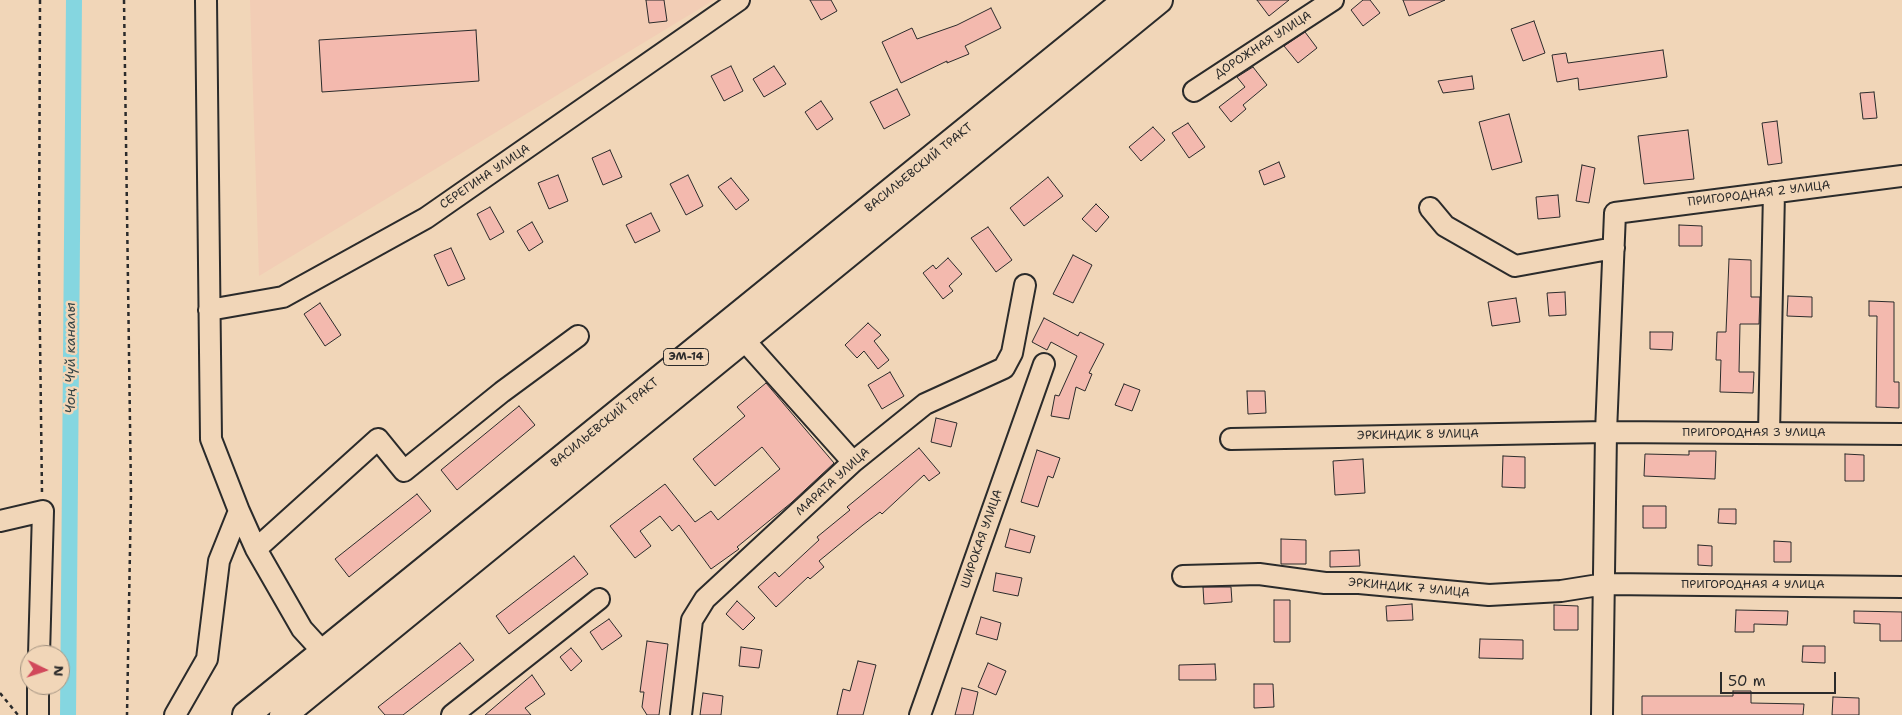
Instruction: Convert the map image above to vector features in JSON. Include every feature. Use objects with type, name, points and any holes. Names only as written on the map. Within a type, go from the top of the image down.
[{"type":"main road","name":"ВАСИЛЬЕВСКИЙ ТРАКТ","points":[[246,715],[1127,0]]},
{"type":"main road","name":"ВАСИЛЬЕВСКИЙ ТРАКТ","points":[[283,715],[1159,0]]},
{"type":"street","points":[[206,0],[211,439],[239,511],[256,548],[302,629],[323,652]]},
{"type":"street","name":"СЕРЕГИНА УЛИЦА","points":[[209,310],[283,297],[426,218],[739,0]]},
{"type":"street","name":"ДОРОЖНАЯ УЛИЦА","points":[[1194,91],[1333,0]]},
{"type":"street","name":"ПРИГОРОДНАЯ 2 УЛИЦА","points":[[1614,248],[1615,213],[1902,176]]},
{"type":"street","points":[[1769,433],[1774,192]]},
{"type":"street","points":[[1430,208],[1445,226],[1515,266],[1614,248],[1606,432],[1602,715]]},
{"type":"street","name":"МАРАТА УЛИЦА","points":[[681,715],[692,620],[696,610],[705,599],[853,462],[926,404],[1004,368],[1012,353],[1025,285]]},
{"type":"street","points":[[256,548],[378,439],[404,471],[502,392],[578,336]]},
{"type":"street","points":[[744,340],[853,462]]},
{"type":"street","name":"ШИРОКАЯ УЛИЦА","points":[[920,715],[1044,364]]},
{"type":"street","name":"ПРИГОРОДНАЯ 3 УЛИЦА","points":[[1606,432],[1902,434]]},
{"type":"street","name":"ЭРКИНДИК 8 УЛИЦА","points":[[1230,439],[1606,432]]},
{"type":"street","points":[[0,521],[43,511],[39,645]]},
{"type":"street","points":[[175,715],[206,659],[219,561],[239,511]]},
{"type":"street","name":"ЭРКИНДИК 7 УЛИЦА","points":[[1183,576],[1258,574],[1325,583],[1359,583],[1488,595],[1561,591],[1605,584]]},
{"type":"street","name":"ПРИГОРОДНАЯ 4 УЛИЦА","points":[[1605,584],[1902,587]]},
{"type":"street","points":[[452,715],[599,600]]},
{"type":"street","points":[[38,695],[38,715]]},
{"type":"path","points":[[40,0],[39,260],[43,511]]},
{"type":"path","points":[[124,0],[131,494],[127,715]]},
{"type":"path","points":[[0,693],[18,715]]},
{"type":"shaded area","points":[[250,0],[714,0],[259,276]]},
{"type":"building","points":[[646,0],[664,0],[667,21],[649,23]]},
{"type":"building","points":[[810,0],[831,0],[837,11],[821,20]]},
{"type":"building","points":[[1257,0],[1289,0],[1269,16]]},
{"type":"building","points":[[1363,0],[1370,0],[1380,13],[1363,26],[1351,10]]},
{"type":"building","points":[[1403,0],[1445,0],[1409,16]]},
{"type":"building","points":[[991,8],[1001,28],[965,46],[969,54],[947,63],[947,61],[901,83],[882,42],[912,28],[917,39],[957,25]]},
{"type":"building","points":[[1534,21],[1545,53],[1523,61],[1511,29]]},
{"type":"building","points":[[476,30],[479,81],[322,92],[319,40]]},
{"type":"building","points":[[1305,32],[1317,48],[1298,63],[1284,46]]},
{"type":"building","points":[[1663,50],[1667,77],[1579,90],[1578,78],[1557,82],[1552,55],[1566,53],[1568,63]]},
{"type":"building","points":[[731,66],[743,91],[724,101],[711,76]]},
{"type":"building","points":[[774,66],[786,84],[764,97],[753,79]]},
{"type":"building","points":[[1253,67],[1267,85],[1243,105],[1246,109],[1231,122],[1219,107],[1245,87],[1237,77]]},
{"type":"building","points":[[1472,76],[1474,89],[1443,93],[1438,81]]},
{"type":"building","points":[[897,89],[910,115],[884,129],[870,102]]},
{"type":"building","points":[[1874,92],[1877,118],[1863,119],[1860,93]]},
{"type":"building","points":[[821,101],[833,119],[817,130],[805,112]]},
{"type":"building","points":[[1509,114],[1522,162],[1492,170],[1479,122]]},
{"type":"building","points":[[1777,121],[1782,163],[1768,165],[1762,123]]},
{"type":"building","points":[[1188,123],[1205,147],[1189,158],[1172,133]]},
{"type":"building","points":[[1153,127],[1165,140],[1141,161],[1129,147]]},
{"type":"building","points":[[1688,130],[1694,179],[1644,184],[1638,136]]},
{"type":"building","points":[[610,150],[622,177],[603,185],[592,158]]},
{"type":"building","points":[[1279,162],[1285,177],[1264,185],[1259,171]]},
{"type":"building","points":[[1582,165],[1595,168],[1589,203],[1576,201]]},
{"type":"building","points":[[558,175],[568,201],[549,209],[538,183]]},
{"type":"building","points":[[688,175],[703,206],[686,215],[670,184]]},
{"type":"building","points":[[1048,177],[1063,196],[1024,226],[1010,208]]},
{"type":"building","points":[[731,178],[749,200],[736,210],[718,187]]},
{"type":"building","points":[[1558,195],[1560,217],[1538,219],[1536,197]]},
{"type":"building","points":[[1096,204],[1109,217],[1096,232],[1082,219]]},
{"type":"building","points":[[490,207],[504,232],[490,240],[477,214]]},
{"type":"building","points":[[651,213],[660,231],[635,243],[626,225]]},
{"type":"building","points":[[532,222],[543,242],[529,251],[517,231]]},
{"type":"building","points":[[1679,225],[1702,226],[1702,246],[1679,246]]},
{"type":"building","points":[[988,227],[1012,260],[996,272],[971,238]]},
{"type":"building","points":[[451,248],[465,279],[448,286],[434,255]]},
{"type":"building","points":[[1073,255],[1092,265],[1073,303],[1053,294]]},
{"type":"building","points":[[948,258],[962,274],[949,286],[953,291],[943,299],[923,273],[933,265],[936,269]]},
{"type":"building","points":[[1729,259],[1751,260],[1751,297],[1760,297],[1759,324],[1740,324],[1739,372],[1754,372],[1753,393],[1720,392],[1721,360],[1716,360],[1717,332],[1726,332]]},
{"type":"building","points":[[1565,292],[1566,315],[1549,316],[1547,293]]},
{"type":"building","points":[[1788,296],[1812,297],[1812,317],[1787,316]]},
{"type":"building","points":[[1516,298],[1520,322],[1492,326],[1488,302]]},
{"type":"building","points":[[1869,301],[1894,302],[1894,382],[1899,382],[1899,408],[1876,407],[1877,316],[1869,316]]},
{"type":"building","points":[[320,303],[341,335],[325,346],[304,314]]},
{"type":"building","points":[[1044,318],[1078,336],[1080,332],[1104,344],[1089,373],[1092,374],[1085,391],[1076,387],[1069,419],[1051,416],[1055,395],[1059,396],[1077,356],[1051,342],[1047,350],[1032,342]]},
{"type":"building","points":[[868,323],[881,335],[874,341],[889,360],[878,369],[864,351],[857,358],[845,345]]},
{"type":"building","points":[[1650,332],[1673,332],[1672,350],[1650,349]]},
{"type":"building","points":[[890,372],[904,396],[882,409],[868,385]]},
{"type":"building","points":[[766,383],[834,463],[791,503],[737,547],[739,549],[711,569],[679,525],[672,531],[660,516],[640,531],[651,546],[635,558],[610,526],[665,484],[695,522],[711,511],[718,520],[780,469],[762,447],[715,486],[693,459],[745,416],[737,407]]},
{"type":"building","points":[[1124,384],[1140,390],[1132,411],[1115,405]]},
{"type":"building","points":[[1247,391],[1265,391],[1266,413],[1248,414]]},
{"type":"building","points":[[519,406],[535,425],[457,490],[441,470]]},
{"type":"building","points":[[936,418],[957,423],[951,447],[931,442]]},
{"type":"building","points":[[919,448],[940,473],[929,481],[924,475],[882,514],[880,512],[819,561],[824,567],[810,579],[808,577],[776,607],[758,587],[775,572],[779,577],[819,540],[817,537],[850,510],[847,507]]},
{"type":"building","points":[[1037,450],[1060,458],[1053,478],[1048,476],[1038,507],[1021,502]]},
{"type":"building","points":[[1689,451],[1716,451],[1715,479],[1644,476],[1645,454],[1689,455]]},
{"type":"building","points":[[1845,454],[1864,455],[1864,481],[1845,481]]},
{"type":"building","points":[[1503,456],[1525,457],[1525,488],[1502,487]]},
{"type":"building","points":[[1363,459],[1365,493],[1335,495],[1333,461]]},
{"type":"building","points":[[417,494],[431,511],[349,577],[335,559]]},
{"type":"building","points":[[1643,506],[1666,506],[1666,528],[1643,528]]},
{"type":"building","points":[[1719,509],[1736,509],[1736,524],[1718,523]]},
{"type":"building","points":[[1010,529],[1035,536],[1030,553],[1005,547]]},
{"type":"building","points":[[1281,539],[1306,540],[1306,564],[1281,564]]},
{"type":"building","points":[[1774,541],[1791,542],[1791,562],[1774,562]]},
{"type":"building","points":[[1698,545],[1712,546],[1712,566],[1698,565]]},
{"type":"building","points":[[1359,550],[1360,566],[1330,567],[1330,551]]},
{"type":"building","points":[[574,556],[588,574],[509,634],[496,616]]},
{"type":"building","points":[[996,573],[1022,578],[1018,596],[993,591]]},
{"type":"building","points":[[1203,587],[1231,587],[1232,602],[1204,604]]},
{"type":"building","points":[[1274,600],[1290,600],[1290,642],[1274,642]]},
{"type":"building","points":[[737,601],[755,618],[743,630],[726,614]]},
{"type":"building","points":[[1412,604],[1413,620],[1387,621],[1386,606]]},
{"type":"building","points":[[1554,605],[1578,606],[1578,630],[1554,630]]},
{"type":"building","points":[[1736,610],[1788,611],[1787,625],[1754,624],[1754,632],[1735,632]]},
{"type":"building","points":[[1854,611],[1902,612],[1902,641],[1880,641],[1880,624],[1854,623]]},
{"type":"building","points":[[981,617],[1001,623],[997,640],[976,634]]},
{"type":"building","points":[[609,619],[622,636],[602,650],[590,632]]},
{"type":"building","points":[[1480,639],[1523,640],[1523,659],[1479,658]]},
{"type":"building","points":[[647,641],[668,644],[659,715],[647,715],[642,707],[644,692],[640,692]]},
{"type":"building","points":[[460,643],[474,660],[403,715],[385,715],[378,707]]},
{"type":"building","points":[[1803,646],[1825,646],[1825,663],[1802,662]]},
{"type":"building","points":[[741,647],[762,650],[759,668],[739,666]]},
{"type":"building","points":[[571,648],[582,661],[571,671],[560,657]]},
{"type":"building","points":[[858,661],[876,665],[863,715],[837,715],[843,689],[850,691]]},
{"type":"building","points":[[988,663],[1006,671],[996,695],[978,687]]},
{"type":"building","points":[[1215,664],[1216,680],[1179,680],[1179,665]]},
{"type":"building","points":[[532,675],[545,694],[525,708],[531,715],[485,715]]},
{"type":"building","points":[[1254,684],[1273,684],[1274,707],[1254,708]]},
{"type":"building","points":[[962,688],[978,692],[973,715],[955,715]]},
{"type":"building","points":[[1733,691],[1751,691],[1751,703],[1804,704],[1803,715],[1642,715],[1642,696],[1733,696]]},
{"type":"building","points":[[703,693],[723,696],[721,715],[700,715]]},
{"type":"building","points":[[1833,697],[1859,698],[1859,715],[1832,715]]},
{"type":"waterway","name":"Чоң Чүй каналы","points":[[68,715],[74,0]]}]
